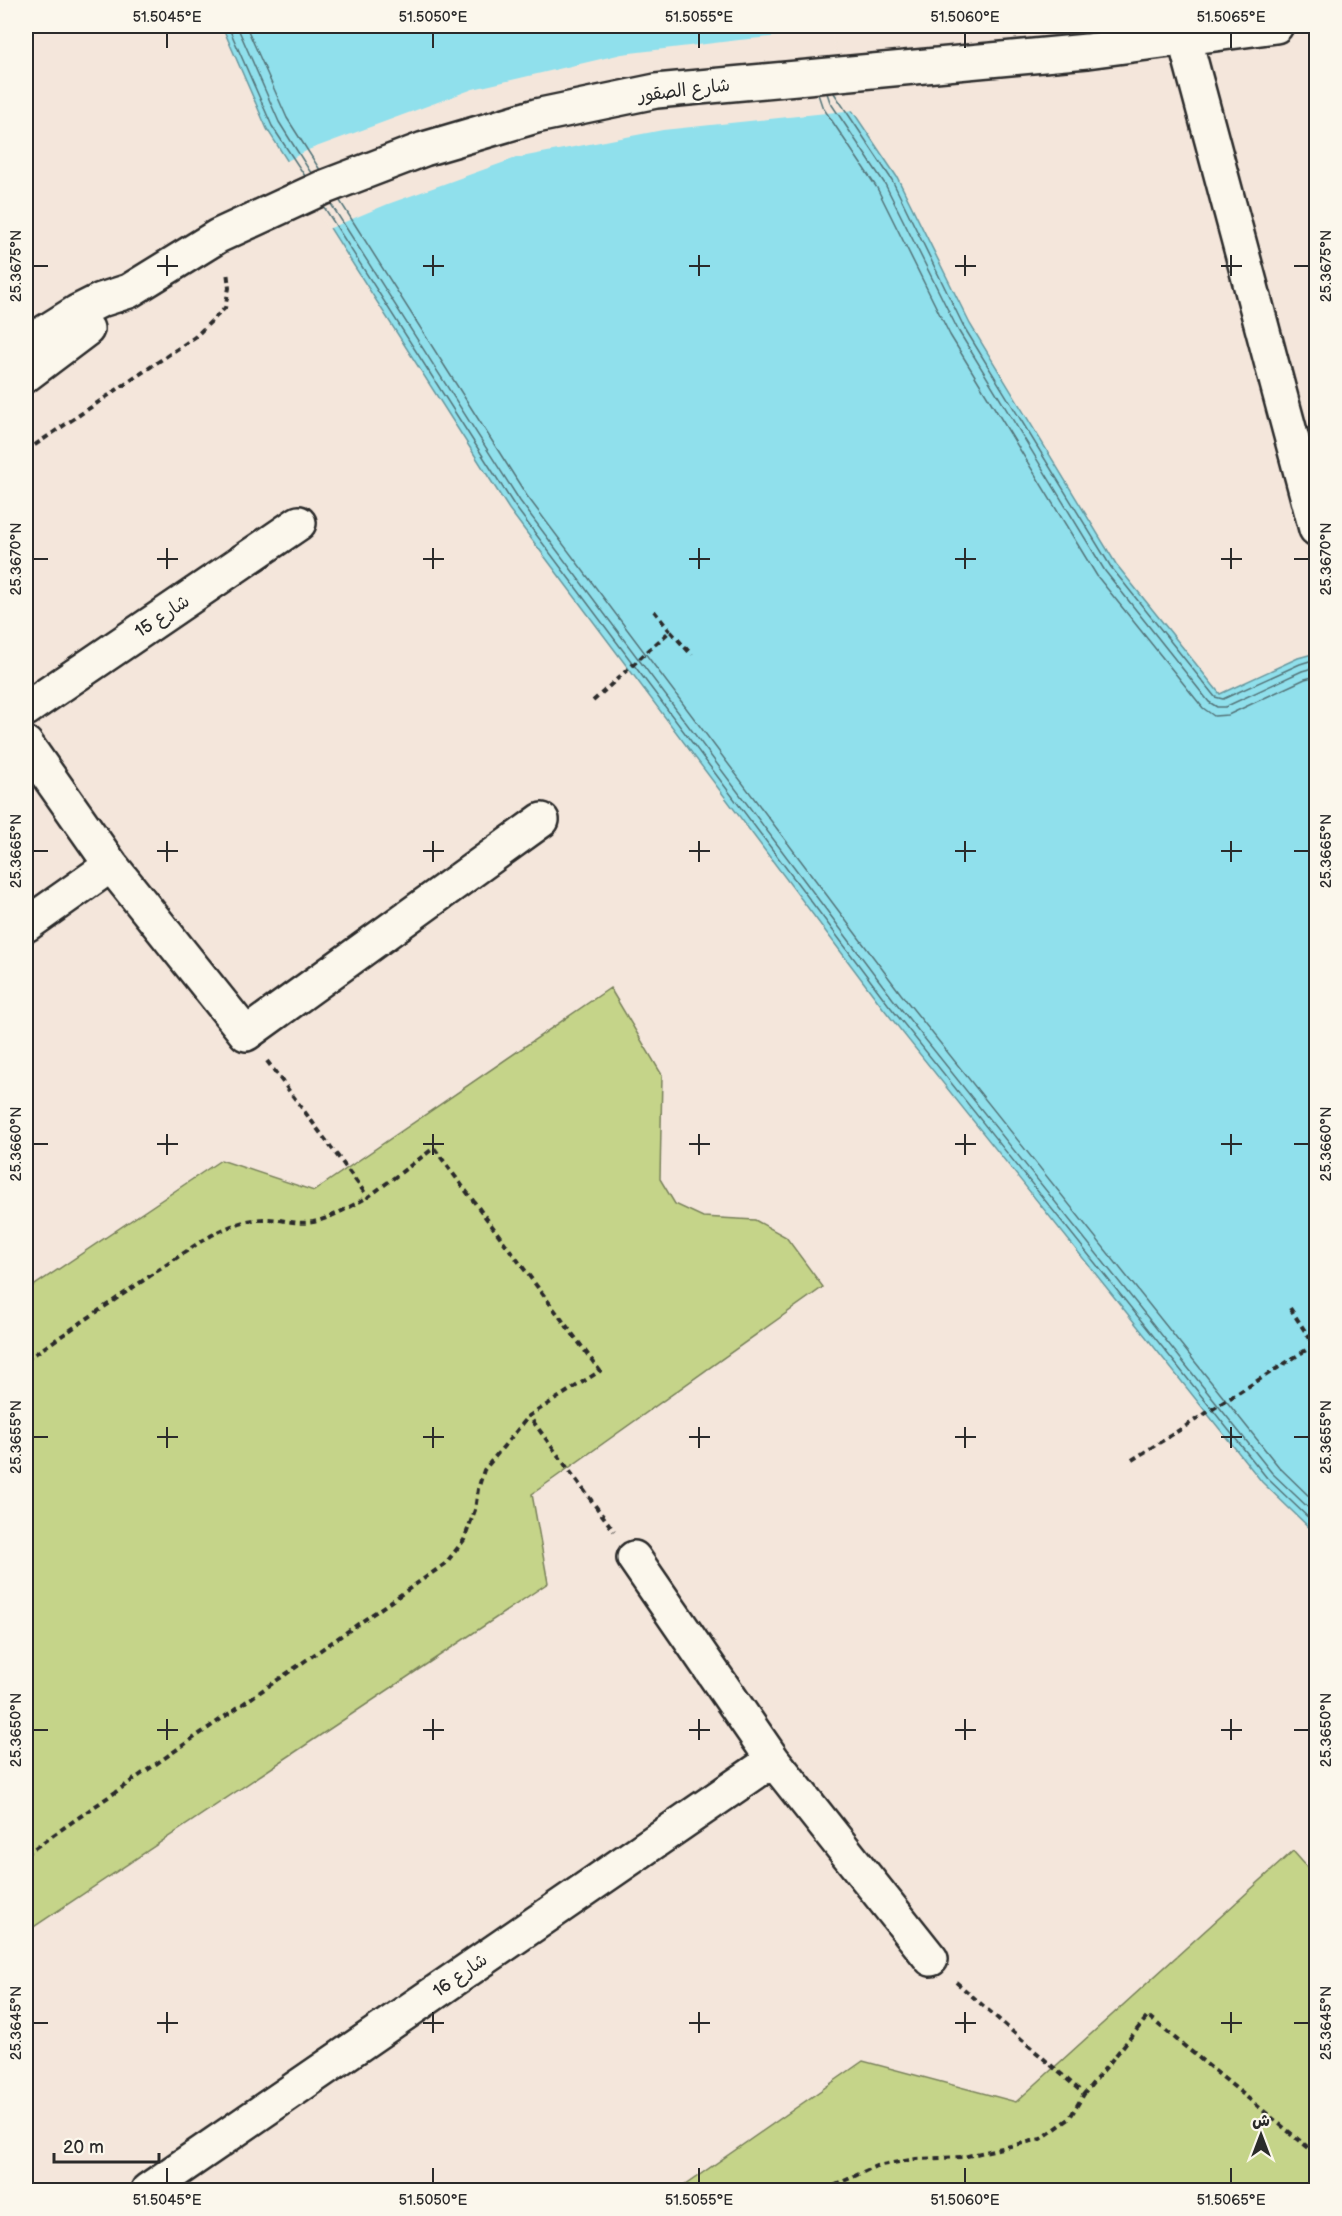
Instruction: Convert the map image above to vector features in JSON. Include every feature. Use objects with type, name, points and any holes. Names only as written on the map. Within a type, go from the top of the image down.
[{"type":"street","name":"شارع الصقور","points":[[26,375],[94,324],[129,291],[218,236],[322,188],[424,149],[536,116],[656,91],[898,70],[1185,40],[1276,26]]},
{"type":"street","points":[[1185,40],[1317,530]]},
{"type":"street","name":"شارع الصقور","points":[[26,344],[100,300],[129,291]]},
{"type":"street","name":"شارع 15","points":[[26,709],[299,523]]},
{"type":"street","points":[[26,744],[111,865],[246,1034],[542,820]]},
{"type":"street","points":[[26,925],[111,865]]},
{"type":"street","points":[[634,1558],[773,1760],[931,1959]]},
{"type":"street","name":"شارع 16","points":[[148,2190],[773,1760]]},
{"type":"path","points":[[26,451],[195,337],[225,308],[229,288],[226,264],[218,236]]},
{"type":"path","points":[[654,611],[692,655]]},
{"type":"path","points":[[593,701],[670,631]]},
{"type":"path","points":[[246,1034],[368,1197]]},
{"type":"path","points":[[26,1360],[200,1242],[227,1227],[257,1220],[301,1223],[324,1219],[368,1197],[434,1148],[600,1371],[529,1416],[484,1470],[475,1510],[464,1540],[445,1564],[26,1854]]},
{"type":"path","points":[[1132,1460],[1315,1347],[1290,1308]]},
{"type":"path","points":[[529,1416],[634,1558]]},
{"type":"path","points":[[931,1959],[1084,2094]]},
{"type":"path","points":[[825,2190],[876,2166],[916,2159],[963,2157],[1041,2139],[1068,2119],[1084,2094],[1148,2016],[1317,2154]]},
{"type":"green space","points":[[610,988],[662,1075],[660,1179],[675,1204],[703,1217],[755,1220],[786,1237],[823,1287],[532,1494],[548,1583],[26,1932],[26,1291],[221,1160],[314,1191]]},
{"type":"green space","points":[[1293,1851],[1316,1877],[1316,2190],[678,2190],[863,2061],[1016,2102]]},
{"type":"water","points":[[222,26],[828,26],[841,94],[897,177],[970,324],[1116,564],[1220,694],[1298,658],[1316,653],[1316,1534],[1262,1482],[883,1008],[509,509],[267,129]]},
{"type":"pier","points":[[832,31],[844,93],[855,110],[663,130],[516,158],[388,204],[328,229],[285,162],[308,150],[473,89],[622,54]]}]
